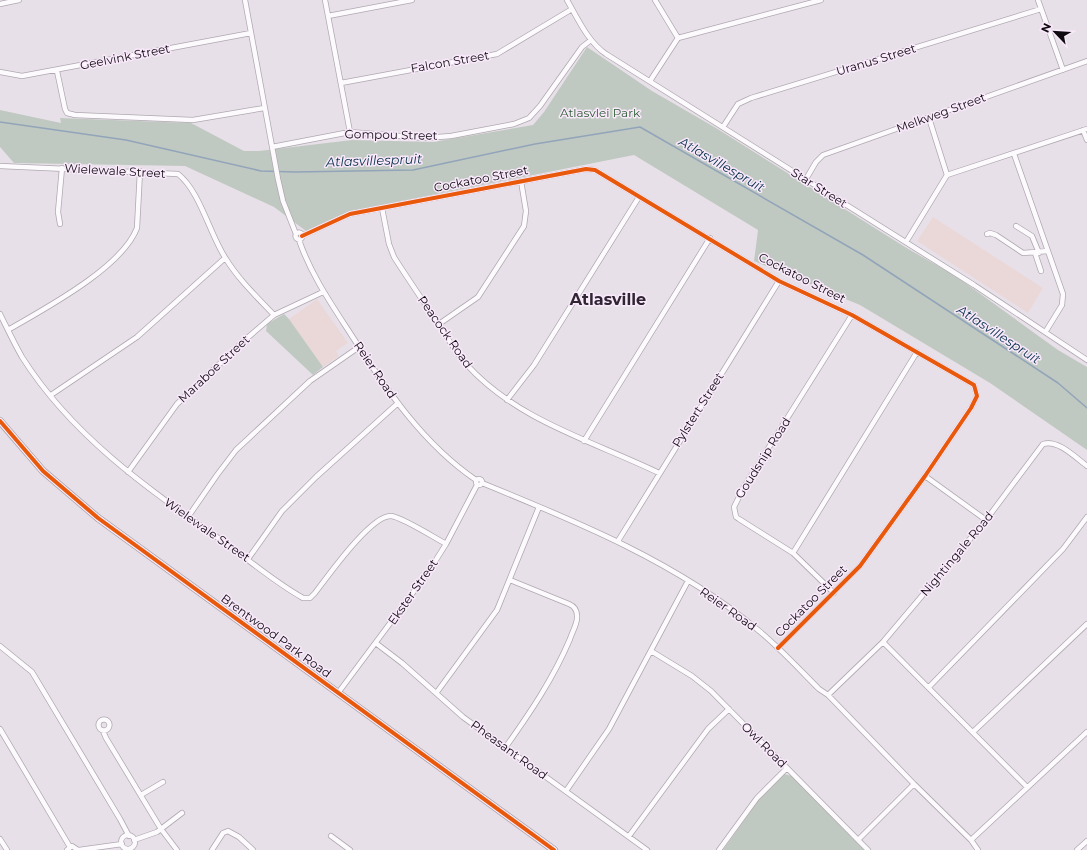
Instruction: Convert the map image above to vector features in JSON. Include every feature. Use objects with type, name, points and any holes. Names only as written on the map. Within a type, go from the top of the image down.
[{"type":"street","points":[[0,4],[19,0]]},
{"type":"street","points":[[245,0],[264,108],[283,201],[296,234],[300,233],[300,238]]},
{"type":"street","points":[[324,0],[350,132]]},
{"type":"street","points":[[328,16],[412,0]]},
{"type":"street","name":"Star Street","points":[[567,0],[591,40],[600,50],[1046,331],[1087,360]]},
{"type":"street","points":[[655,0],[678,38]]},
{"type":"street","points":[[650,82],[678,38],[821,0]]},
{"type":"street","points":[[1038,0],[1063,70]]},
{"type":"street","name":"Falcon Street","points":[[341,83],[497,54],[572,9]]},
{"type":"street","name":"Uranus Street","points":[[723,127],[738,104],[751,98],[1041,9]]},
{"type":"street","name":"Geelvink Street","points":[[0,72],[22,76],[251,33]]},
{"type":"street","name":"Gompou Street","points":[[272,148],[350,132],[425,138],[451,136],[514,124],[529,118],[582,47],[591,40]]},
{"type":"street","name":"Melkweg Street","points":[[806,179],[816,162],[823,155],[1087,61]]},
{"type":"street","points":[[57,70],[65,109],[67,113],[75,115],[193,120],[264,108]]},
{"type":"street","points":[[929,118],[948,175]]},
{"type":"street","points":[[906,242],[948,175],[1085,130],[1087,140]]},
{"type":"street","points":[[1014,154],[1064,298],[1062,305],[1046,331]]},
{"type":"street","name":"Wielewale Street","points":[[0,166],[140,171],[178,174],[189,185],[225,258],[239,277],[274,315]]},
{"type":"street","points":[[60,224],[58,212],[62,168]]},
{"type":"street","name":"Cockatoo Street","points":[[300,238],[350,214],[586,169],[595,170],[605,174],[639,197],[710,238],[779,281],[852,315],[971,383],[977,393],[971,408],[925,476],[860,566],[778,648]]},
{"type":"street","points":[[8,330],[63,298],[94,276],[124,249],[134,237],[137,228],[140,171]]},
{"type":"street","points":[[439,324],[478,298],[524,226],[526,211],[521,181]]},
{"type":"street","points":[[507,400],[534,365],[639,197]]},
{"type":"street","name":"Peacock Road","points":[[382,208],[389,244],[394,257],[467,365],[507,400],[528,414],[584,441],[659,473]]},
{"type":"street","points":[[1016,226],[1032,236],[1041,271]]},
{"type":"street","points":[[987,234],[990,233],[996,235],[1023,253],[1048,251]]},
{"type":"street","name":"Reier Road","points":[[300,238],[323,292],[359,347],[398,404],[444,456],[478,483],[540,507],[618,541],[688,581],[738,614],[778,648],[819,689],[828,695],[914,784],[971,840],[978,850]]},
{"type":"street","points":[[584,441],[710,238]]},
{"type":"street","points":[[51,395],[137,338],[225,258]]},
{"type":"street","name":"Pylstert Street","points":[[618,541],[779,281]]},
{"type":"street","name":"Maraboe Street","points":[[128,472],[177,404],[246,339],[274,315],[323,292]]},
{"type":"street","name":"Wielewale Street","points":[[0,314],[32,372],[77,426],[103,452],[137,480],[292,592],[303,598],[310,598],[341,558],[381,518],[395,517],[446,544]]},
{"type":"street","name":"Goudsnip Road","points":[[834,593],[793,553],[738,519],[734,513],[734,504],[852,315]]},
{"type":"street","points":[[188,517],[217,474],[236,450],[310,381],[359,347]]},
{"type":"street","points":[[793,553],[917,352]]},
{"type":"street","points":[[248,559],[282,511],[322,472],[398,404]]},
{"type":"street","name":"Brentwood Park Road","points":[[0,421],[43,471],[92,514],[554,850]]},
{"type":"street","name":"Nightingale Road","points":[[828,695],[882,642],[986,520],[1044,444],[1056,444],[1087,466]]},
{"type":"street","points":[[925,476],[986,520]]},
{"type":"street","name":"Ekster Street","points":[[338,693],[377,644],[429,571],[446,544],[478,483]]},
{"type":"street","points":[[437,692],[497,610],[540,507]]},
{"type":"street","points":[[929,687],[1063,549],[1087,517]]},
{"type":"street","points":[[506,748],[546,688],[562,657],[578,615],[575,608],[569,604],[510,580]]},
{"type":"street","points":[[566,791],[600,744],[688,581]]},
{"type":"street","points":[[973,732],[1087,624]]},
{"type":"street","points":[[882,642],[929,687],[1027,788]]},
{"type":"street","name":"Pheasant Road","points":[[377,644],[437,692],[463,717],[647,850]]},
{"type":"street","points":[[0,646],[32,672],[129,836],[134,840]]},
{"type":"street","name":"Owl Road","points":[[651,651],[692,676],[711,691],[868,850]]},
{"type":"street","points":[[628,836],[708,729],[729,709]]},
{"type":"street","points":[[0,729],[68,848],[76,847],[79,850],[122,844],[124,847],[130,849],[134,844],[134,840]]},
{"type":"street","points":[[103,731],[161,829],[177,850]]},
{"type":"street","points":[[971,840],[1087,732]]},
{"type":"street","points":[[719,850],[757,798],[787,768]]},
{"type":"street","points":[[141,795],[163,782]]},
{"type":"street","points":[[858,840],[914,784]]},
{"type":"street","points":[[134,840],[151,835],[182,812]]},
{"type":"street","points":[[212,850],[223,833],[228,831],[244,841],[253,850]]},
{"type":"street","points":[[122,844],[123,838],[129,836]]},
{"type":"street","points":[[331,836],[350,850]]},
{"type":"street","points":[[0,839],[7,850]]},
{"type":"street","points":[[1077,850],[1087,841]]},
{"type":"shaded area","points":[[933,217],[1043,288],[1028,313],[917,241]]},
{"type":"shaded area","points":[[317,299],[348,343],[336,351],[339,356],[323,367],[289,319]]},
{"type":"green space","name":"Atlasvlei Park","points":[[587,47],[652,91],[716,128],[905,247],[957,277],[1058,350],[1087,367],[1087,450],[990,383],[860,305],[754,261],[758,230],[634,155],[351,211],[306,231],[274,207],[185,166],[14,163],[0,147],[0,110],[61,123],[60,118],[191,123],[244,151],[259,151],[352,140],[433,142],[533,125],[544,112]]},
{"type":"green space","points":[[284,314],[323,367],[313,375],[266,331],[267,324]]},
{"type":"green space","points":[[784,774],[792,776],[864,850],[723,850],[760,798]]},
{"type":"waterway","name":"Atlasvillespruit","points":[[0,122],[126,140],[261,171],[295,172],[413,170],[535,144],[640,127],[863,255],[1058,383],[1087,408]]},
{"type":"cycle path","points":[[302,236],[350,214],[586,169],[595,170],[779,281],[852,315],[974,385],[977,396],[971,408],[925,476],[860,566],[778,648]]},
{"type":"cycle path","points":[[0,421],[43,471],[98,518],[554,850]]},
{"type":"district","name":"Atlasville","points":[[608,299]]}]
